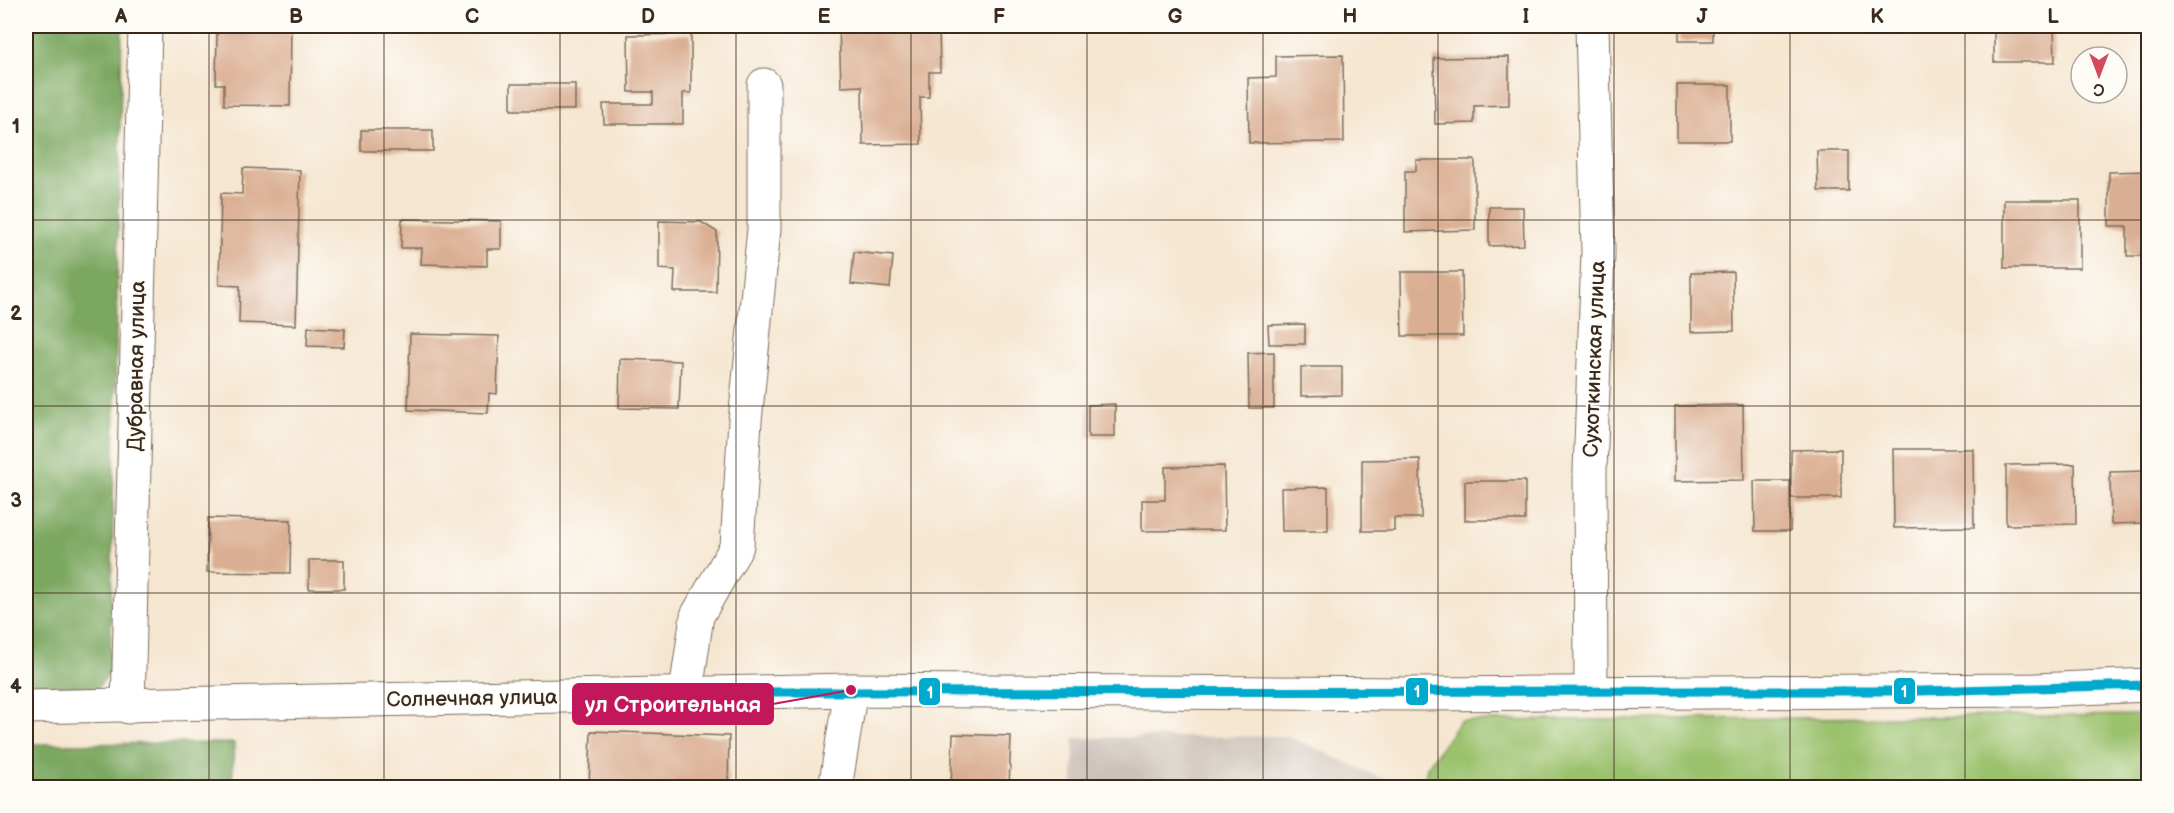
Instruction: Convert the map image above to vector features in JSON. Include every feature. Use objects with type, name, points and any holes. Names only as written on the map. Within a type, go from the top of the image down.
[{"type":"street","name":"Дубравная улица","points":[[128,706],[145,26]]},
{"type":"street","name":"Сухоткинская улица","points":[[1591,692],[1590,471],[1598,252],[1592,26]]},
{"type":"street","points":[[686,692],[697,616],[736,546],[738,537],[745,421],[764,229],[764,86]]},
{"type":"street","name":"Солнечная улица","points":[[26,707],[851,690],[1417,694],[2036,690],[2148,685]]},
{"type":"street","points":[[835,788],[851,690]]},
{"type":"shaded area","points":[[1288,736],[1386,780],[1385,787],[1073,787],[1074,738]]},
{"type":"green space","points":[[26,26],[122,26],[110,673],[97,688],[26,686]]},
{"type":"green space","points":[[2148,715],[2148,787],[1423,787],[1427,767],[1460,721]]},
{"type":"green space","points":[[234,743],[232,787],[26,787],[26,744]]},
{"type":"building","points":[[225,26],[291,26],[290,106],[224,105],[224,84],[216,84],[217,32],[224,32]]},
{"type":"building","points":[[839,26],[939,26],[940,72],[929,72],[929,97],[920,97],[921,144],[863,145],[862,86],[841,87]]},
{"type":"building","points":[[1457,26],[1509,26],[1509,29],[1457,30]]},
{"type":"building","points":[[1679,26],[1743,26],[1743,30],[1713,30],[1713,41],[1679,41]]},
{"type":"building","points":[[1994,26],[2054,26],[2055,62],[1994,62]]},
{"type":"building","points":[[691,34],[691,93],[683,93],[683,124],[604,124],[603,104],[653,104],[653,92],[629,92],[628,35]]},
{"type":"building","points":[[1343,55],[1344,142],[1249,143],[1248,78],[1276,77],[1276,56]]},
{"type":"building","points":[[1509,57],[1509,105],[1474,106],[1474,123],[1435,124],[1434,58]]},
{"type":"building","points":[[511,84],[575,84],[575,110],[511,110]]},
{"type":"building","points":[[1677,85],[1730,85],[1730,141],[1677,141]]},
{"type":"building","points":[[361,130],[433,130],[433,151],[361,151]]},
{"type":"building","points":[[1817,151],[1849,151],[1849,191],[1818,191]]},
{"type":"building","points":[[1416,160],[1475,160],[1475,230],[1405,232],[1405,171],[1416,171]]},
{"type":"building","points":[[243,168],[300,170],[296,325],[239,323],[240,286],[219,285],[221,193],[242,194]]},
{"type":"building","points":[[2148,171],[2148,256],[2127,256],[2127,226],[2109,226],[2109,172]]},
{"type":"building","points":[[2004,200],[2080,200],[2080,268],[2004,268]]},
{"type":"building","points":[[1489,207],[1523,207],[1524,245],[1489,246]]},
{"type":"building","points":[[402,219],[501,221],[501,249],[487,249],[487,266],[421,264],[422,248],[401,248]]},
{"type":"building","points":[[659,221],[701,222],[717,232],[716,292],[674,292],[675,270],[659,269]]},
{"type":"building","points":[[854,252],[893,256],[890,288],[851,284]]},
{"type":"building","points":[[1401,272],[1462,272],[1463,336],[1402,336]]},
{"type":"building","points":[[1733,272],[1734,331],[1691,332],[1691,273]]},
{"type":"building","points":[[1305,324],[1305,344],[1269,344],[1268,325]]},
{"type":"building","points":[[308,327],[345,329],[344,347],[307,346]]},
{"type":"building","points":[[410,334],[499,336],[497,394],[489,393],[488,413],[408,410]]},
{"type":"building","points":[[1274,352],[1274,408],[1249,408],[1248,353]]},
{"type":"building","points":[[620,359],[681,361],[679,409],[619,408]]},
{"type":"building","points":[[1301,367],[1342,367],[1342,395],[1301,396]]},
{"type":"building","points":[[1115,404],[1115,437],[1088,437],[1088,405]]},
{"type":"building","points":[[1743,405],[1744,480],[1675,481],[1675,406]]},
{"type":"building","points":[[1841,449],[1841,498],[1791,498],[1791,450]]},
{"type":"building","points":[[1893,449],[1973,449],[1974,527],[1894,528]]},
{"type":"building","points":[[1420,459],[1421,518],[1394,518],[1394,531],[1362,531],[1362,460]]},
{"type":"building","points":[[2075,464],[2076,524],[2006,525],[2006,465]]},
{"type":"building","points":[[1224,466],[1225,530],[1142,531],[1142,500],[1165,500],[1165,467]]},
{"type":"building","points":[[2148,471],[2148,523],[2111,524],[2110,472]]},
{"type":"building","points":[[1465,481],[1525,481],[1525,520],[1465,520]]},
{"type":"building","points":[[1754,481],[1790,481],[1790,531],[1755,531]]},
{"type":"building","points":[[1328,487],[1328,531],[1282,531],[1281,488]]},
{"type":"building","points":[[208,518],[291,520],[290,573],[207,572]]},
{"type":"building","points":[[309,560],[344,560],[344,589],[309,589]]},
{"type":"building","points":[[591,731],[729,736],[728,788],[589,788]]},
{"type":"building","points":[[953,734],[1011,736],[1009,788],[951,788]]},
{"type":"transit line","name":"1","points":[[686,692],[1921,691],[2148,685]]},
{"type":"place","name":"ул Строительная","points":[[851,690]]}]
